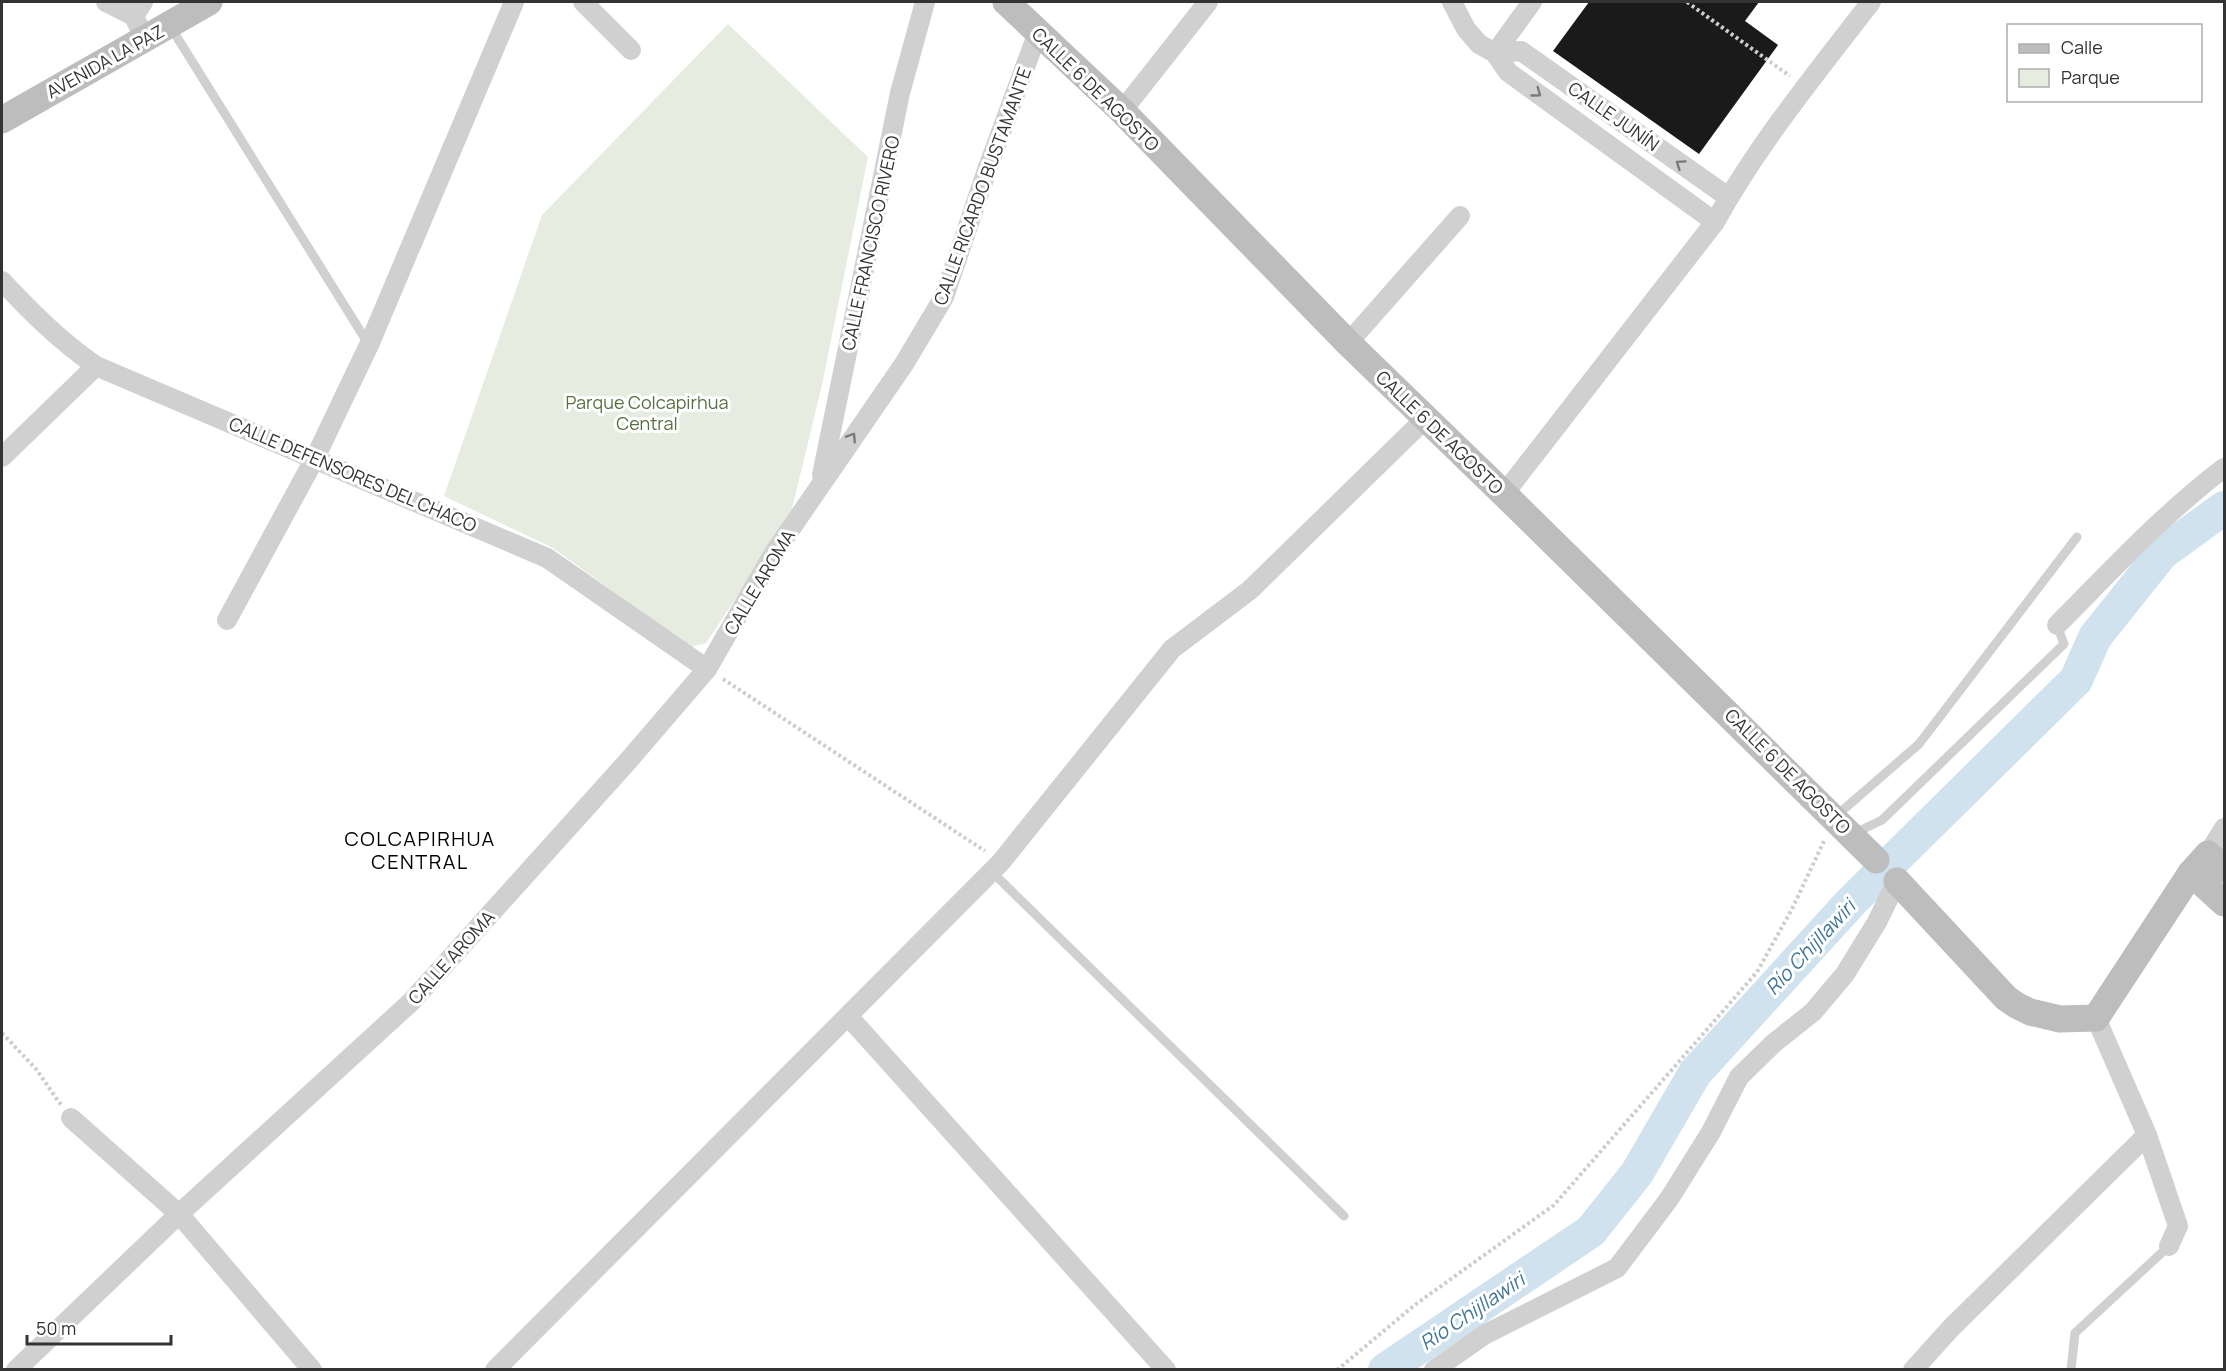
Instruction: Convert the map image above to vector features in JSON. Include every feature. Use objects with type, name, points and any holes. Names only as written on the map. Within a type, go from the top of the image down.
[{"type":"main road","name":"AVENIDA LA PAZ","points":[[2,120],[140,18],[169,25],[209,2]]},
{"type":"main road","name":"CALLE 6 DE AGOSTO","points":[[1006,2],[1122,111],[1348,343],[1844,826],[1876,860]]},
{"type":"main road","points":[[2208,865],[2224,903]]},
{"type":"main road","points":[[1897,881],[2006,998],[2016,1005],[2030,1012],[2060,1019],[2096,1018],[2208,865]]},
{"type":"street","points":[[106,2],[140,18]]},
{"type":"street","points":[[227,621],[315,458],[369,345],[514,2]]},
{"type":"street","points":[[583,2],[631,51]]},
{"type":"street","name":"CALLE FRANCISCO RIVERO","points":[[820,486],[900,93],[925,2]]},
{"type":"street","points":[[1122,111],[1208,2]]},
{"type":"street","name":"CALLE JUNÍN","points":[[1452,2],[1466,29],[1479,44],[1495,53],[1508,72],[1714,222]]},
{"type":"street","points":[[1495,53],[1532,2]]},
{"type":"street","points":[[1504,494],[1714,222],[1728,197],[1806,87],[1871,2]]},
{"type":"street","name":"CALLE RICARDO BUSTAMANTE","points":[[820,486],[904,364],[944,297],[987,170],[1038,32]]},
{"type":"street","name":"CALLE JUNÍN","points":[[1495,53],[1521,51],[1728,197]]},
{"type":"street","points":[[1348,343],[1460,216]]},
{"type":"street","name":"CALLE DEFENSORES DEL CHACO","points":[[2,280],[42,323],[73,350],[96,366],[547,558],[707,669]]},
{"type":"street","points":[[2,457],[96,366]]},
{"type":"street","points":[[495,1370],[996,867],[1172,649],[1251,590],[1426,418]]},
{"type":"street","points":[[2057,625],[2139,543],[2200,486],[2224,468]]},
{"type":"street","name":"CALLE AROMA","points":[[16,1370],[179,1214],[411,1002],[621,769],[707,669],[774,553],[820,486]]},
{"type":"street","points":[[2208,865],[2224,828]]},
{"type":"street","points":[[1434,1370],[1484,1335],[1617,1268],[1675,1189],[1711,1132],[1739,1077],[1774,1043],[1813,1012],[1845,974],[1877,922],[1897,881]]},
{"type":"street","points":[[848,1016],[1166,1370]]},
{"type":"street","points":[[2096,1018],[2147,1135],[2178,1226],[2169,1246]]},
{"type":"street","points":[[70,1118],[179,1214],[312,1370]]},
{"type":"street","points":[[1913,1370],[1951,1328],[2147,1135]]},
{"type":"lane","points":[[169,25],[369,345]]},
{"type":"lane","points":[[1844,826],[1919,744],[2077,537]]},
{"type":"lane","points":[[1844,826],[1882,820],[2064,644],[2057,625]]},
{"type":"lane","points":[[996,867],[1344,1216]]},
{"type":"lane","points":[[2071,1370],[2075,1333],[2169,1246]]},
{"type":"path","points":[[1687,2],[1806,87]]},
{"type":"path","points":[[707,669],[996,867]]},
{"type":"path","points":[[1337,1370],[1416,1304],[1554,1204],[1757,972],[1792,909],[1844,826]]},
{"type":"path","points":[[2,1033],[36,1069],[70,1118]]},
{"type":"green space","name":"Parque Colcapirhua Central","points":[[728,24],[868,157],[822,385],[790,517],[706,643],[690,647],[553,548],[444,496],[542,215]]},
{"type":"building","points":[[1589,2],[1759,2],[1745,21],[1778,45],[1699,154],[1553,51]]},
{"type":"waterway","name":"Río Chijllawiri","points":[[1385,1370],[1591,1231],[1637,1173],[1695,1073],[1852,901],[2076,680],[2095,637],[2162,553],[2224,508]]},
{"type":"district","name":"COLCAPIRHUA CENTRAL","points":[[420,850]]}]
